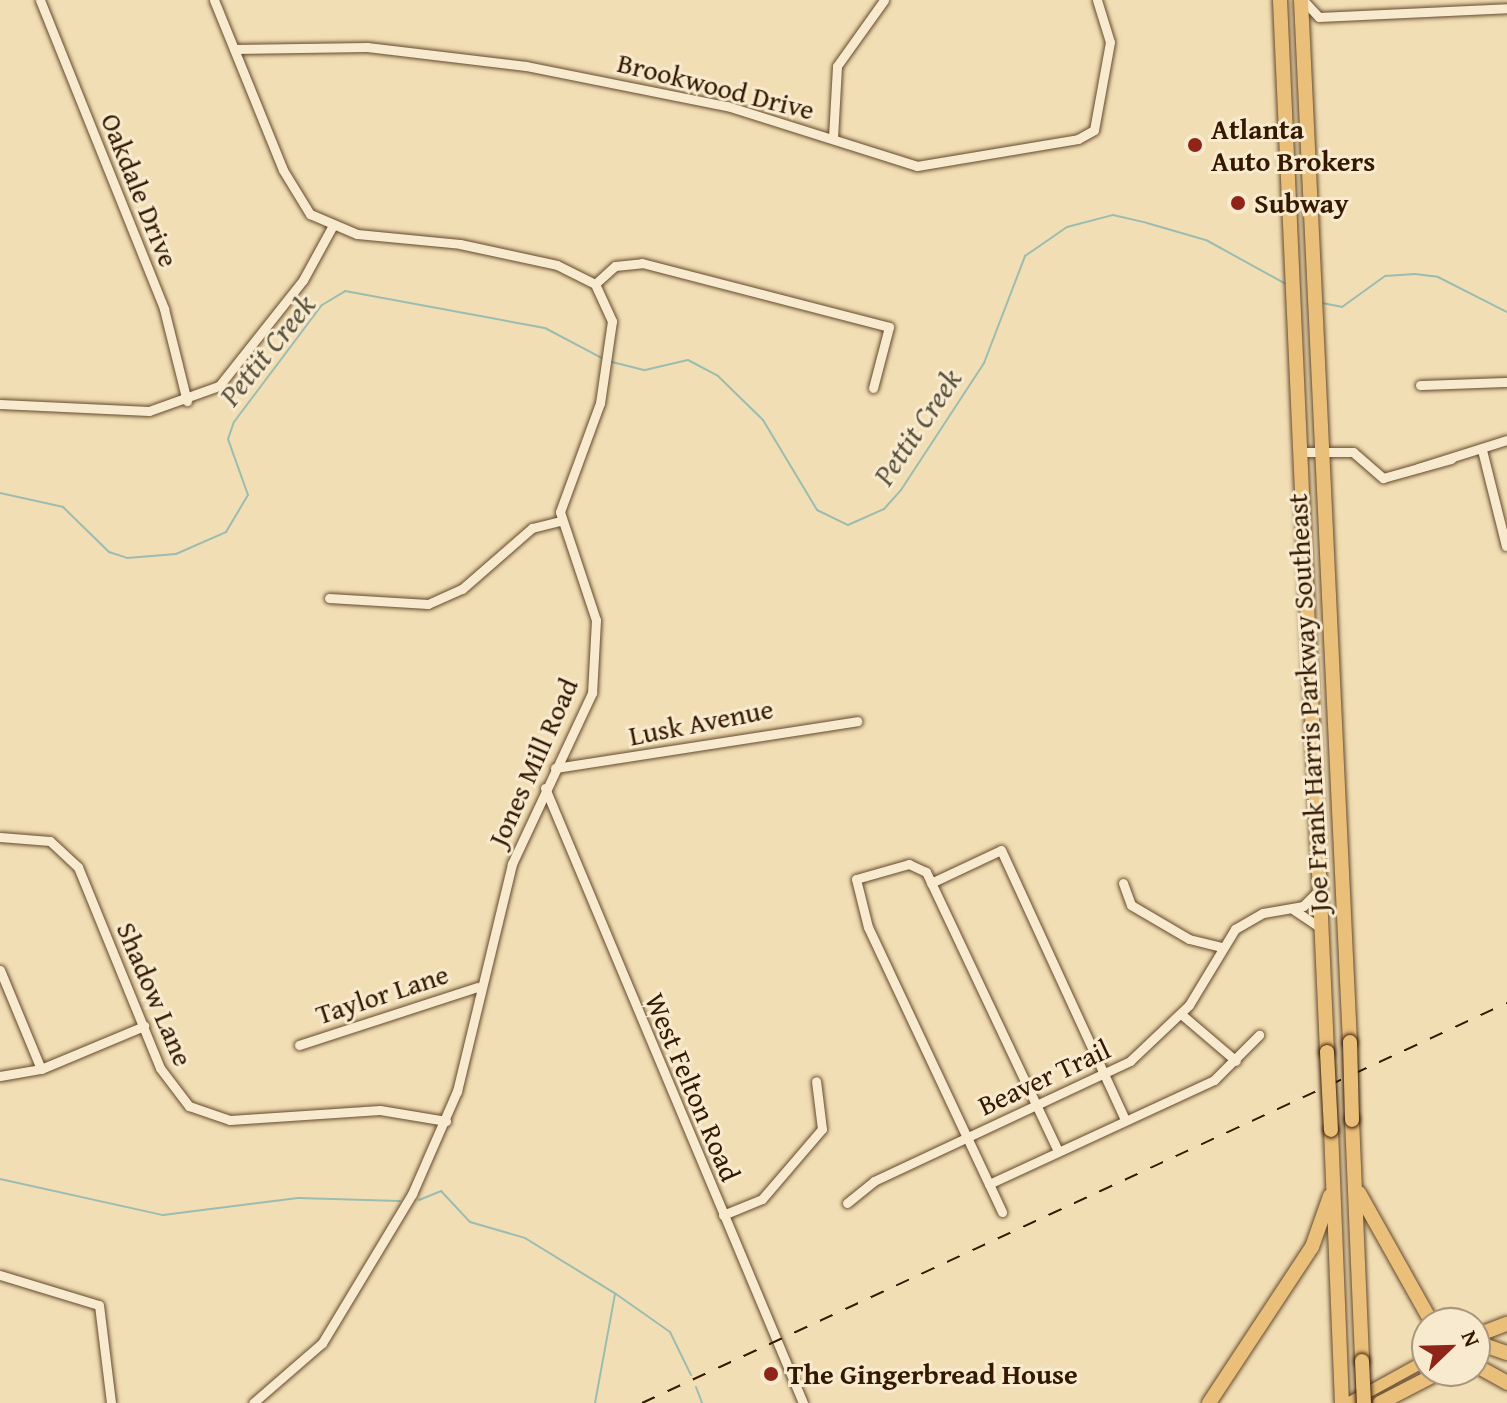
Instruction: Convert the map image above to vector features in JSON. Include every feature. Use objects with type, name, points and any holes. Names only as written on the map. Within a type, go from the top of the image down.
[{"type":"highway","name":"Joe Frank Harris Parkway Southeast","points":[[1280,0],[1341,1372],[1345,1403]]},
{"type":"highway","name":"Joe Frank Harris Parkway Southeast","points":[[1302,0],[1364,1403]]},
{"type":"highway","points":[[1354,1177],[1379,1239],[1422,1307]]},
{"type":"highway","points":[[1209,1403],[1312,1247],[1333,1179]]},
{"type":"highway","points":[[1380,1403],[1411,1387]]},
{"type":"main road","points":[[1345,1403],[1411,1368]]},
{"type":"street","name":"Oakdale Drive","points":[[40,0],[164,309],[187,401]]},
{"type":"street","points":[[214,0],[294,193],[332,227],[521,256],[595,284],[610,306],[611,338],[605,375],[561,521],[532,528],[462,589],[428,604],[329,598]]},
{"type":"street","points":[[833,138],[837,66],[884,0]]},
{"type":"street","name":"Brookwood Drive","points":[[234,49],[367,47],[526,66],[730,106],[917,166],[1086,136],[1097,117],[1110,42],[1097,0]]},
{"type":"street","points":[[1302,0],[1319,17],[1507,8]]},
{"type":"street","points":[[1303,43],[1319,17]]},
{"type":"street","points":[[0,404],[131,411],[187,401],[235,374],[303,280],[332,227]]},
{"type":"street","points":[[595,284],[615,266],[642,263],[889,327],[873,388]]},
{"type":"street","points":[[1420,385],[1507,382]]},
{"type":"street","points":[[1300,452],[1321,450],[1363,455],[1383,478],[1507,440]]},
{"type":"street","points":[[1482,450],[1506,546]]},
{"type":"street","points":[[1496,507],[1507,502]]},
{"type":"street","name":"Jones Mill Road","points":[[253,1403],[310,1357],[350,1304],[446,1121],[512,864],[592,693],[598,646],[591,597],[561,521]]},
{"type":"street","name":"Lusk Avenue","points":[[555,768],[857,721]]},
{"type":"street","name":"West Felton Road","points":[[545,788],[803,1403]]},
{"type":"street","name":"Shadow Lane","points":[[0,837],[37,837],[70,856],[168,1085],[189,1106],[217,1118],[391,1110],[446,1121]]},
{"type":"street","points":[[931,883],[1001,850],[1125,1120]]},
{"type":"street","points":[[1002,1212],[868,927],[856,879],[914,864],[931,883],[1058,1151]]},
{"type":"street","points":[[1123,883],[1131,905],[1189,939],[1222,947]]},
{"type":"street","name":"Beaver Trail","points":[[847,1203],[874,1181],[1104,1073],[1156,1043],[1181,1014],[1222,947],[1250,919],[1291,910],[1320,888]]},
{"type":"street","points":[[1291,910],[1322,929]]},
{"type":"street","points":[[0,970],[41,1069]]},
{"type":"street","name":"Taylor Lane","points":[[299,1045],[478,987]]},
{"type":"street","points":[[1181,1014],[1236,1061]]},
{"type":"street","points":[[0,1076],[41,1069],[144,1026]]},
{"type":"street","points":[[989,1184],[1214,1080],[1259,1035]]},
{"type":"street","points":[[723,1215],[762,1199],[822,1129],[816,1081]]},
{"type":"street","points":[[0,1275],[99,1305],[111,1403]]},
{"type":"waterway","name":"Pettit Creek","points":[[608,361],[645,370],[688,360],[718,376],[763,420],[817,510],[848,525],[884,509],[901,490],[984,363],[1025,256],[1067,227],[1113,215],[1147,223],[1206,240],[1288,285]]},
{"type":"waterway","name":"Pettit Creek","points":[[1322,303],[1342,307],[1385,276],[1415,274],[1438,277],[1507,312]]},
{"type":"waterway","name":"Pettit Creek","points":[[0,493],[63,507],[109,552],[127,558],[176,554],[226,532],[248,495],[228,439],[234,422],[322,305],[345,291],[545,328],[602,358]]},
{"type":"waterway","points":[[0,1179],[163,1215],[298,1198],[400,1201]]},
{"type":"waterway","points":[[419,1200],[441,1191],[470,1222],[525,1238],[616,1294],[670,1332],[691,1375]]},
{"type":"waterway","points":[[595,1403],[615,1294]]},
{"type":"waterway","points":[[696,1387],[702,1403]]},
{"type":"railway","points":[[642,1403],[1507,1003]]},
{"type":"place","name":"Atlanta Auto Brokers","points":[[1195,145]]},
{"type":"place","name":"Subway","points":[[1238,203]]},
{"type":"place","name":"The Gingerbread House","points":[[771,1374]]}]
